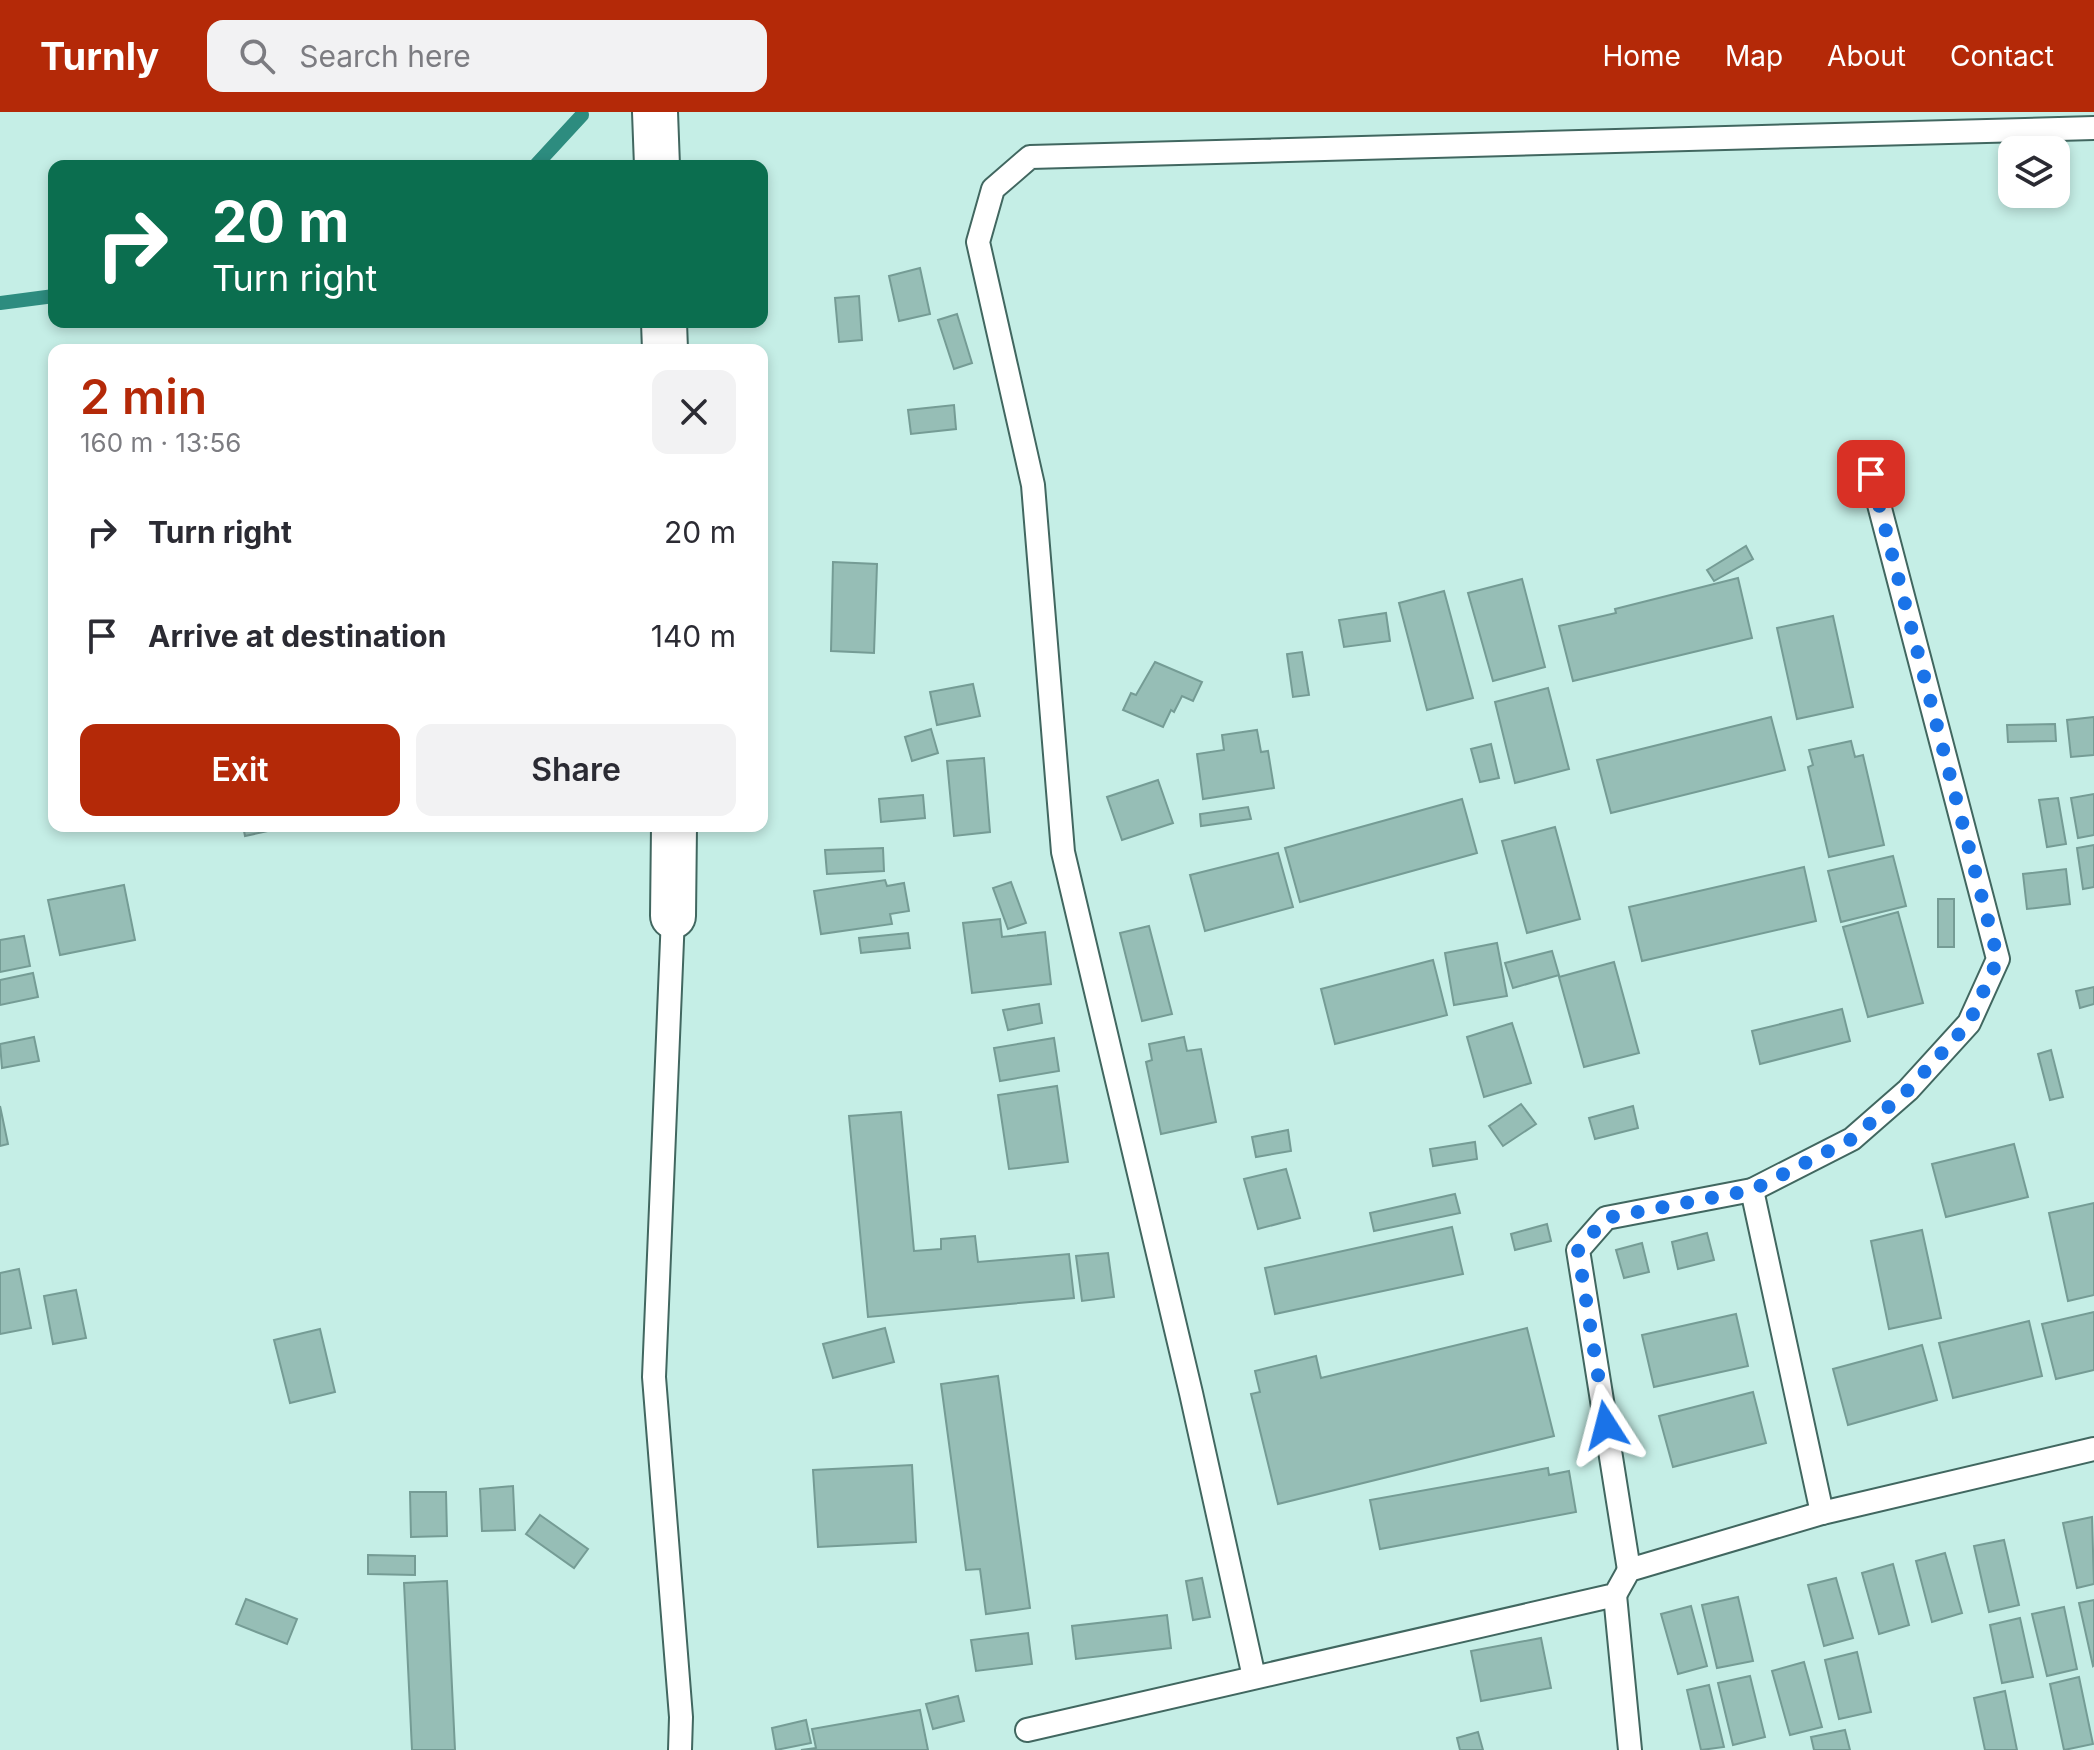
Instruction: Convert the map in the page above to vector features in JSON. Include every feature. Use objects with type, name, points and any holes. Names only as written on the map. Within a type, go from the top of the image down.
[{"type":"street","points":[[655,112],[657,160]]},
{"type":"street","points":[[673,916],[674,832]]},
{"type":"lane","points":[[1254,1677],[1191,1393],[1063,852],[1033,485],[978,242],[993,189],[1030,157],[2094,128]]},
{"type":"lane","points":[[1630,1750],[1615,1595],[1629,1570],[1578,1250],[1606,1218],[1752,1190],[1852,1139],[1908,1090],[1969,1023],[1998,959],[1871,474]]},
{"type":"lane","points":[[673,916],[654,1377],[681,1717],[680,1750]]},
{"type":"lane","points":[[1752,1190],[1822,1513]]},
{"type":"lane","points":[[1629,1570],[1822,1513],[2094,1449]]},
{"type":"lane","points":[[1027,1730],[1615,1595]]},
{"type":"building","points":[[920,268],[930,314],[899,321],[889,276]]},
{"type":"building","points":[[859,296],[862,340],[839,342],[835,298]]},
{"type":"building","points":[[957,314],[972,363],[954,369],[938,320]]},
{"type":"building","points":[[954,405],[956,429],[911,434],[908,410]]},
{"type":"building","points":[[1746,546],[1753,559],[1714,581],[1707,570]]},
{"type":"building","points":[[833,562],[877,564],[874,653],[831,651]]},
{"type":"building","points":[[1738,578],[1752,638],[1573,681],[1559,626]]},
{"type":"building","points":[[1522,579],[1545,667],[1493,681],[1468,593]]},
{"type":"building","points":[[1444,591],[1473,698],[1427,710],[1399,603]]},
{"type":"building","points":[[1386,613],[1390,641],[1344,647],[1339,620]]},
{"type":"building","points":[[1833,616],[1853,707],[1797,719],[1777,628]]},
{"type":"building","points":[[1302,652],[1309,695],[1293,697],[1287,654]]},
{"type":"building","points":[[1155,662],[1202,682],[1193,701],[1182,696],[1163,727],[1123,710],[1131,693],[1136,695]]},
{"type":"building","points":[[973,684],[980,716],[937,725],[930,692]]},
{"type":"building","points":[[1548,688],[1569,769],[1515,783],[1495,702]]},
{"type":"building","points":[[1771,717],[1785,770],[1611,813],[1597,760]]},
{"type":"building","points":[[2094,717],[2094,755],[2071,757],[2067,720]]},
{"type":"building","points":[[2055,724],[2056,741],[2008,742],[2007,725]]},
{"type":"building","points":[[931,729],[938,753],[912,761],[905,737]]},
{"type":"building","points":[[1257,730],[1261,752],[1268,751],[1274,788],[1203,799],[1197,754],[1224,750],[1222,735]]},
{"type":"building","points":[[1851,741],[1855,757],[1863,755],[1884,845],[1829,857],[1808,767],[1813,765],[1809,750]]},
{"type":"building","points":[[1491,744],[1499,778],[1480,782],[1471,749]]},
{"type":"building","points":[[984,758],[990,832],[954,836],[947,761]]},
{"type":"building","points":[[1158,780],[1173,823],[1122,840],[1107,797]]},
{"type":"building","points":[[2094,794],[2094,835],[2078,838],[2071,798]]},
{"type":"building","points":[[923,795],[925,818],[881,822],[879,799]]},
{"type":"building","points":[[2058,798],[2066,844],[2047,847],[2039,800]]},
{"type":"building","points":[[1462,799],[1477,853],[1300,902],[1285,848]]},
{"type":"building","points":[[1248,807],[1251,819],[1201,826],[1200,814]]},
{"type":"building","points":[[1555,827],[1580,919],[1527,933],[1502,841]]},
{"type":"building","points":[[2094,845],[2094,887],[2083,889],[2077,848]]},
{"type":"building","points":[[883,848],[884,871],[827,874],[825,850]]},
{"type":"building","points":[[1278,853],[1293,907],[1205,931],[1190,875]]},
{"type":"building","points":[[1893,856],[1906,906],[1841,922],[1828,871]]},
{"type":"building","points":[[1804,867],[1816,921],[1642,961],[1629,907]]},
{"type":"building","points":[[2066,869],[2070,904],[2027,909],[2023,874]]},
{"type":"building","points":[[885,880],[887,886],[904,883],[909,911],[890,914],[892,924],[821,934],[814,891]]},
{"type":"building","points":[[1011,882],[1026,923],[1008,929],[993,888]]},
{"type":"building","points":[[124,885],[135,940],[60,955],[48,900]]},
{"type":"building","points":[[1938,899],[1954,899],[1954,947],[1938,947]]},
{"type":"building","points":[[1898,912],[1923,1003],[1868,1017],[1843,927]]},
{"type":"building","points":[[1000,919],[1002,937],[1045,932],[1051,984],[972,993],[963,923]]},
{"type":"building","points":[[1149,926],[1172,1014],[1142,1021],[1120,933]]},
{"type":"building","points":[[908,933],[910,948],[861,953],[859,938]]},
{"type":"building","points":[[24,936],[30,966],[0,972],[0,940]]},
{"type":"building","points":[[1497,943],[1507,996],[1454,1005],[1445,953]]},
{"type":"building","points":[[1552,951],[1559,975],[1513,988],[1505,963]]},
{"type":"building","points":[[1433,960],[1447,1015],[1335,1044],[1321,989]]},
{"type":"building","points":[[1614,962],[1639,1053],[1584,1067],[1559,977]]},
{"type":"building","points":[[33,973],[38,997],[0,1005],[0,980]]},
{"type":"building","points":[[2094,987],[2094,1004],[2080,1008],[2076,991]]},
{"type":"building","points":[[1039,1004],[1042,1023],[1008,1030],[1003,1010]]},
{"type":"building","points":[[1842,1009],[1850,1041],[1760,1064],[1752,1031]]},
{"type":"building","points":[[1512,1023],[1531,1083],[1484,1097],[1467,1037]]},
{"type":"building","points":[[34,1037],[39,1061],[2,1068],[0,1044]]},
{"type":"building","points":[[1184,1037],[1187,1051],[1201,1049],[1216,1122],[1161,1134],[1146,1062],[1152,1060],[1149,1044]]},
{"type":"building","points":[[1054,1038],[1059,1071],[1000,1081],[994,1048]]},
{"type":"building","points":[[2051,1050],[2063,1097],[2050,1100],[2038,1054]]},
{"type":"building","points":[[1057,1086],[1068,1162],[1009,1169],[998,1095]]},
{"type":"building","points":[[1521,1104],[1536,1124],[1503,1146],[1489,1126]]},
{"type":"building","points":[[0,1106],[8,1144],[0,1146]]},
{"type":"building","points":[[1633,1106],[1638,1128],[1595,1139],[1589,1118]]},
{"type":"building","points":[[901,1112],[914,1251],[941,1249],[941,1239],[975,1236],[978,1262],[1069,1254],[1074,1298],[868,1317],[849,1116]]},
{"type":"building","points":[[1288,1130],[1291,1151],[1256,1157],[1252,1137]]},
{"type":"building","points":[[1475,1142],[1477,1159],[1433,1166],[1430,1149]]},
{"type":"building","points":[[2014,1144],[2028,1197],[1946,1217],[1932,1164]]},
{"type":"building","points":[[1286,1169],[1300,1218],[1258,1229],[1244,1179]]},
{"type":"building","points":[[1455,1194],[1460,1213],[1374,1231],[1370,1213]]},
{"type":"building","points":[[2094,1203],[2094,1295],[2068,1301],[2049,1213]]},
{"type":"building","points":[[1547,1224],[1551,1241],[1515,1250],[1511,1234]]},
{"type":"building","points":[[1452,1227],[1463,1274],[1275,1314],[1265,1268]]},
{"type":"building","points":[[1922,1230],[1941,1318],[1889,1329],[1871,1241]]},
{"type":"building","points":[[1707,1233],[1714,1260],[1678,1269],[1672,1242]]},
{"type":"building","points":[[1642,1243],[1649,1272],[1624,1278],[1616,1250]]},
{"type":"building","points":[[1108,1253],[1114,1297],[1082,1301],[1076,1256]]},
{"type":"building","points":[[19,1269],[31,1328],[0,1334],[0,1273]]},
{"type":"building","points":[[76,1290],[86,1338],[53,1344],[44,1296]]},
{"type":"building","points":[[2094,1312],[2094,1370],[2056,1379],[2042,1324]]},
{"type":"building","points":[[1736,1314],[1748,1366],[1654,1387],[1642,1335]]},
{"type":"building","points":[[2029,1321],[2042,1376],[1953,1398],[1939,1343]]},
{"type":"building","points":[[885,1328],[894,1362],[833,1378],[823,1344]]},
{"type":"building","points":[[1527,1328],[1554,1436],[1278,1504],[1251,1394],[1260,1392],[1255,1371],[1316,1356],[1321,1378]]},
{"type":"building","points":[[320,1329],[335,1392],[290,1403],[274,1340]]},
{"type":"building","points":[[1922,1345],[1937,1400],[1848,1425],[1833,1369]]},
{"type":"building","points":[[998,1376],[1030,1608],[986,1614],[980,1569],[966,1570],[941,1384]]},
{"type":"building","points":[[1753,1392],[1766,1443],[1673,1467],[1659,1416]]},
{"type":"building","points":[[912,1465],[916,1542],[818,1547],[813,1470]]},
{"type":"building","points":[[1548,1468],[1549,1475],[1569,1471],[1576,1512],[1380,1549],[1370,1500]]},
{"type":"building","points":[[513,1486],[515,1530],[482,1531],[480,1489]]},
{"type":"building","points":[[410,1492],[446,1492],[447,1536],[411,1537]]},
{"type":"building","points":[[540,1515],[588,1549],[574,1568],[526,1534]]},
{"type":"building","points":[[2092,1517],[2094,1584],[2077,1588],[2063,1523]]},
{"type":"building","points":[[2004,1540],[2019,1605],[1989,1612],[1974,1546]]},
{"type":"building","points":[[1945,1553],[1962,1613],[1932,1622],[1916,1561]]},
{"type":"building","points":[[368,1555],[415,1556],[415,1575],[368,1574]]},
{"type":"building","points":[[1893,1564],[1909,1625],[1879,1634],[1862,1573]]},
{"type":"building","points":[[1202,1578],[1210,1617],[1193,1620],[1186,1581]]},
{"type":"building","points":[[1836,1578],[1853,1638],[1824,1646],[1808,1585]]},
{"type":"building","points":[[447,1581],[455,1750],[412,1750],[404,1583]]},
{"type":"building","points":[[1738,1597],[1753,1661],[1717,1668],[1702,1605]]},
{"type":"building","points":[[246,1599],[297,1619],[287,1644],[236,1624]]},
{"type":"building","points":[[2094,1600],[2094,1665],[2093,1666],[2079,1603]]},
{"type":"building","points":[[1691,1606],[1707,1666],[1678,1674],[1661,1614]]},
{"type":"building","points":[[2064,1607],[2077,1669],[2047,1676],[2032,1614]]},
{"type":"building","points":[[1167,1615],[1171,1648],[1076,1659],[1072,1626]]},
{"type":"building","points":[[2020,1618],[2033,1677],[2002,1683],[1990,1625]]},
{"type":"building","points":[[1028,1633],[1032,1664],[976,1671],[971,1640]]},
{"type":"building","points":[[1541,1638],[1551,1688],[1481,1701],[1471,1651]]},
{"type":"building","points":[[1857,1652],[1871,1712],[1839,1719],[1825,1660]]},
{"type":"building","points":[[1804,1662],[1822,1727],[1790,1735],[1772,1671]]},
{"type":"building","points":[[1750,1676],[1765,1737],[1733,1745],[1718,1683]]},
{"type":"building","points":[[2079,1677],[2093,1744],[2064,1750],[2050,1684]]},
{"type":"building","points":[[1709,1685],[1724,1747],[1701,1750],[1687,1690]]},
{"type":"building","points":[[2005,1691],[2017,1750],[1985,1750],[1974,1698]]},
{"type":"building","points":[[958,1696],[964,1721],[933,1729],[926,1704]]},
{"type":"building","points":[[920,1710],[928,1750],[801,1750],[816,1748],[812,1729]]},
{"type":"building","points":[[806,1720],[811,1743],[776,1750],[772,1728]]},
{"type":"building","points":[[1845,1730],[1850,1750],[1814,1750],[1811,1737]]},
{"type":"building","points":[[1478,1732],[1483,1750],[1460,1750],[1457,1738]]},
{"type":"waterway","points":[[541,160],[582,115]]},
{"type":"waterway","points":[[0,303],[48,297]]},
{"type":"route","points":[[1606,1425],[1578,1250],[1606,1218],[1752,1190],[1852,1139],[1908,1090],[1969,1023],[1998,959],[1871,474]]}]
